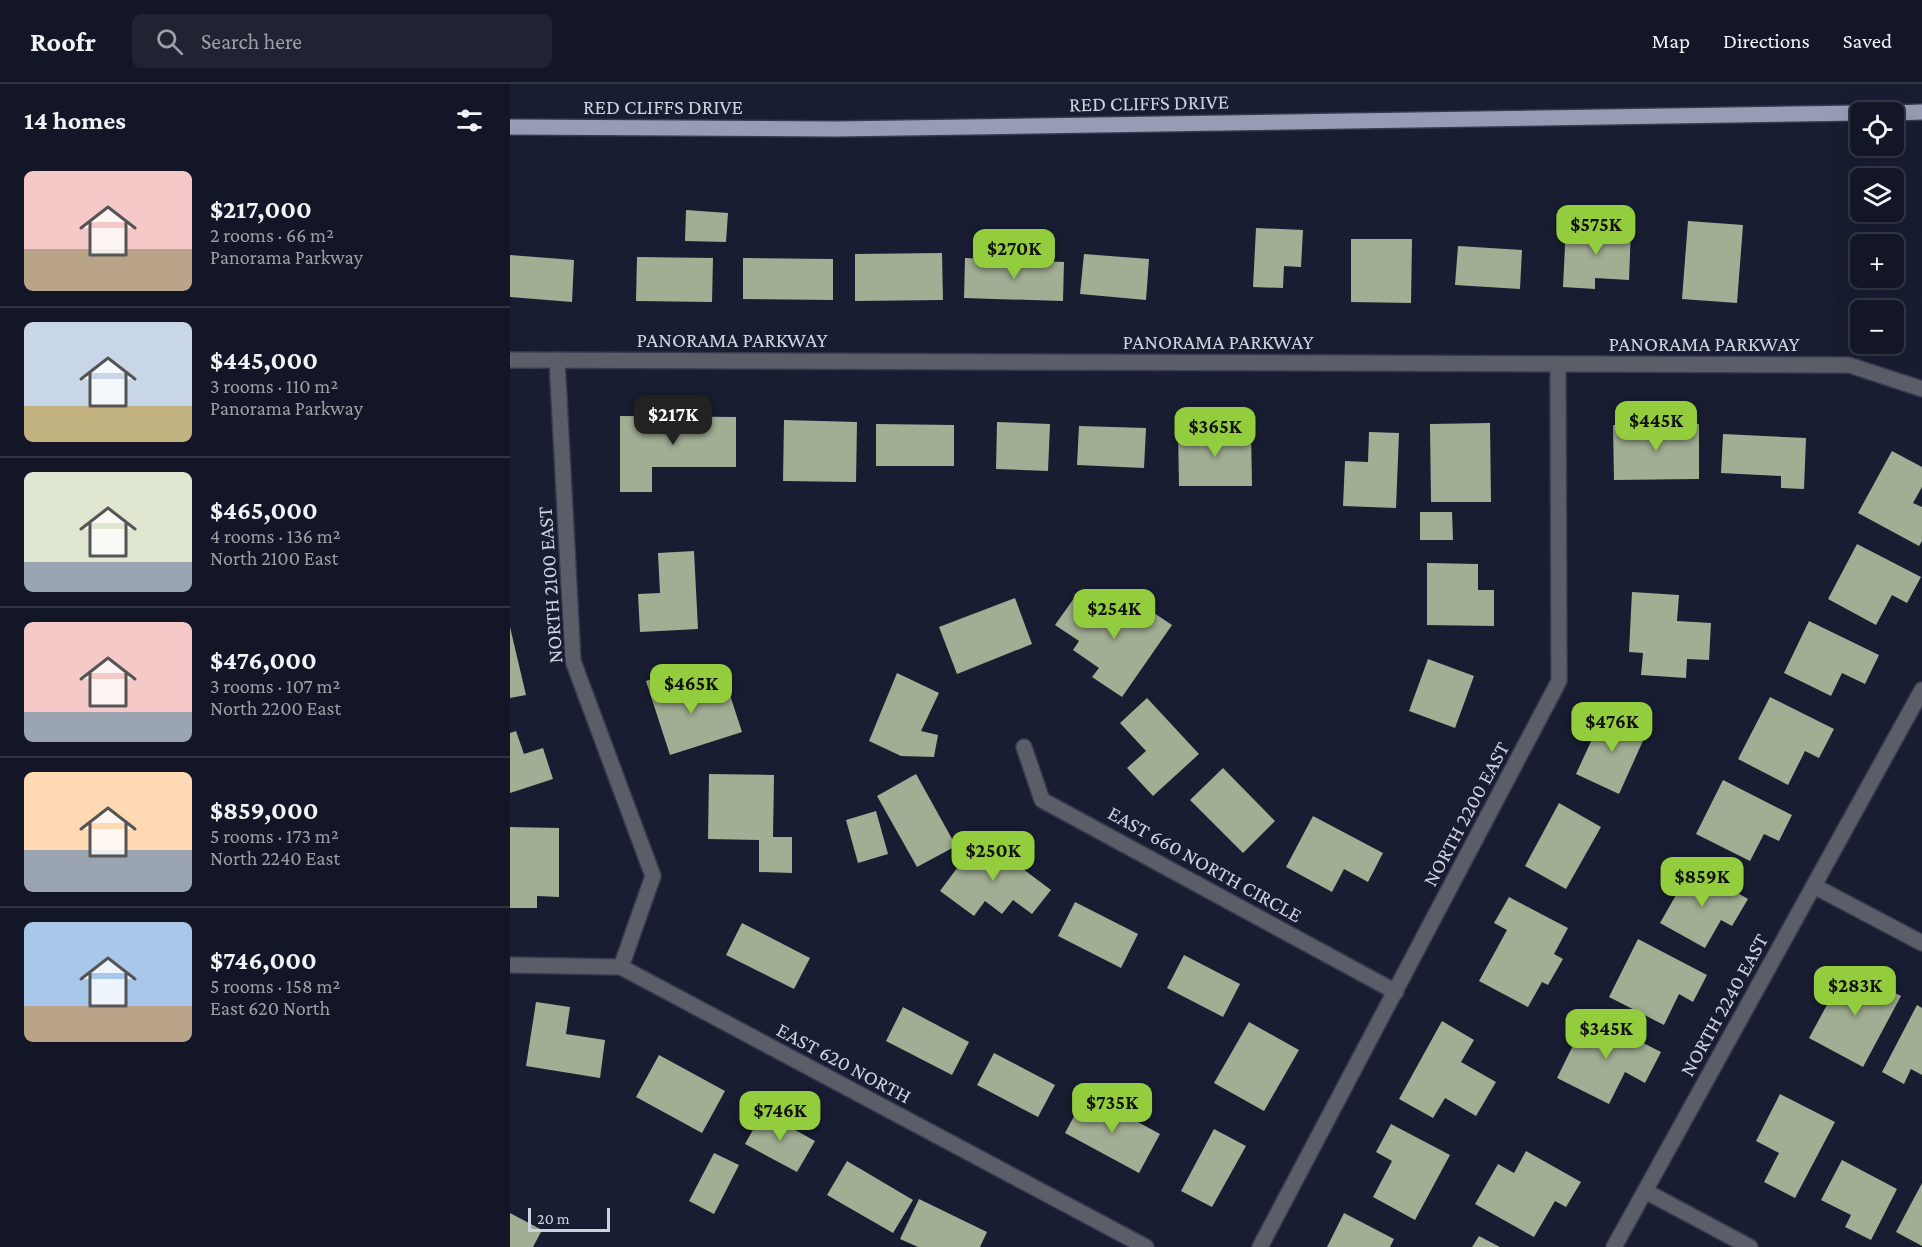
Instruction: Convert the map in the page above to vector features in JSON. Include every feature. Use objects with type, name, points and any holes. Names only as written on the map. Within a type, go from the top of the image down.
[{"type":"main road","points":[[1904,113],[1922,112]]},
{"type":"main road","name":"RED CLIFFS DRIVE","points":[[510,128],[836,129],[1850,113]]},
{"type":"street","name":"PANORAMA PARKWAY","points":[[510,360],[1849,365],[1922,389]]},
{"type":"street","name":"NORTH 2100 EAST","points":[[557,360],[573,661],[653,876],[621,967]]},
{"type":"street","name":"NORTH 2200 EAST","points":[[1260,1247],[1559,681],[1558,364]]},
{"type":"street","name":"NORTH 2240 EAST","points":[[1614,1247],[1922,690]]},
{"type":"street","name":"EAST 660 NORTH CIRCLE","points":[[1024,747],[1042,800],[1396,992]]},
{"type":"street","points":[[1814,886],[1922,943]]},
{"type":"street","name":"EAST 620 NORTH","points":[[510,965],[621,967],[1146,1247]]},
{"type":"street","points":[[1645,1191],[1750,1247]]},
{"type":"building","points":[[686,210],[728,213],[726,242],[685,241]]},
{"type":"building","points":[[1688,221],[1743,225],[1737,303],[1682,299]]},
{"type":"building","points":[[1566,226],[1631,229],[1629,280],[1595,278],[1595,289],[1563,287]]},
{"type":"building","points":[[1256,228],[1303,230],[1301,267],[1284,266],[1283,288],[1253,287]]},
{"type":"building","points":[[1351,239],[1412,239],[1411,303],[1351,302]]},
{"type":"building","points":[[1458,246],[1522,250],[1520,289],[1455,285]]},
{"type":"building","points":[[942,253],[943,300],[855,301],[855,254]]},
{"type":"building","points":[[1084,254],[1149,259],[1146,300],[1080,294]]},
{"type":"building","points":[[510,255],[574,260],[572,302],[510,297]]},
{"type":"building","points":[[637,257],[713,258],[712,302],[636,301]]},
{"type":"building","points":[[743,258],[833,259],[833,300],[743,299]]},
{"type":"building","points":[[965,258],[1064,262],[1063,301],[964,298]]},
{"type":"building","points":[[620,416],[736,417],[736,467],[652,467],[652,492],[620,492]]},
{"type":"building","points":[[784,420],[857,422],[856,482],[783,481]]},
{"type":"building","points":[[997,422],[1050,424],[1048,471],[996,469]]},
{"type":"building","points":[[1490,423],[1491,502],[1431,502],[1430,424]]},
{"type":"building","points":[[876,424],[954,425],[954,466],[876,466]]},
{"type":"building","points":[[1699,424],[1699,479],[1614,480],[1613,425]]},
{"type":"building","points":[[1079,426],[1146,428],[1144,468],[1077,465]]},
{"type":"building","points":[[1178,429],[1251,429],[1252,486],[1179,486]]},
{"type":"building","points":[[1369,432],[1399,433],[1396,508],[1343,506],[1345,461],[1368,462]]},
{"type":"building","points":[[1723,434],[1806,438],[1804,489],[1781,488],[1781,476],[1721,473]]},
{"type":"building","points":[[1892,451],[1922,467],[1922,487],[1913,503],[1922,507],[1922,541],[1919,546],[1858,513]]},
{"type":"building","points":[[1420,512],[1452,512],[1453,540],[1420,540]]},
{"type":"building","points":[[1857,544],[1921,577],[1907,603],[1892,595],[1876,625],[1828,599]]},
{"type":"building","points":[[694,551],[698,629],[640,632],[638,594],[660,593],[658,553]]},
{"type":"building","points":[[1427,563],[1478,564],[1478,590],[1494,590],[1494,626],[1427,625]]},
{"type":"building","points":[[1632,592],[1679,595],[1677,621],[1711,623],[1709,660],[1687,659],[1686,678],[1641,675],[1643,653],[1629,652]]},
{"type":"building","points":[[1077,594],[1114,620],[1130,597],[1172,625],[1122,697],[1092,677],[1099,668],[1073,650],[1079,641],[1055,625]]},
{"type":"building","points":[[1015,598],[1032,644],[957,674],[939,627]]},
{"type":"building","points":[[1809,621],[1879,655],[1865,684],[1842,673],[1831,696],[1784,673]]},
{"type":"building","points":[[510,627],[526,695],[510,698]]},
{"type":"building","points":[[1428,659],[1474,676],[1455,728],[1409,711]]},
{"type":"building","points":[[680,670],[691,704],[729,692],[742,732],[670,755],[646,681]]},
{"type":"building","points":[[897,673],[939,693],[921,731],[938,735],[934,757],[901,756],[869,741]]},
{"type":"building","points":[[1770,697],[1834,729],[1819,758],[1805,751],[1788,785],[1738,759]]},
{"type":"building","points":[[1147,698],[1199,754],[1153,796],[1127,768],[1146,751],[1120,723]]},
{"type":"building","points":[[1604,713],[1647,732],[1619,794],[1576,774]]},
{"type":"building","points":[[516,731],[524,754],[543,748],[553,779],[510,793],[510,733]]},
{"type":"building","points":[[1223,768],[1275,821],[1243,853],[1190,800]]},
{"type":"building","points":[[709,774],[774,775],[773,837],[792,837],[792,873],[759,872],[759,840],[708,839]]},
{"type":"building","points":[[916,774],[956,846],[917,867],[877,796]]},
{"type":"building","points":[[1723,780],[1792,815],[1779,841],[1764,834],[1750,861],[1696,834]]},
{"type":"building","points":[[1559,803],[1601,827],[1566,889],[1525,866]]},
{"type":"building","points":[[876,811],[888,854],[858,863],[846,820]]},
{"type":"building","points":[[1313,816],[1383,853],[1368,882],[1344,869],[1332,892],[1286,867]]},
{"type":"building","points":[[510,827],[559,828],[559,897],[537,896],[537,908],[510,908]]},
{"type":"building","points":[[980,837],[1051,890],[1032,914],[1013,900],[1002,914],[985,901],[974,916],[940,891]]},
{"type":"building","points":[[1692,867],[1748,899],[1732,926],[1721,920],[1705,948],[1660,923]]},
{"type":"building","points":[[1509,897],[1568,928],[1554,954],[1563,959],[1548,985],[1542,982],[1528,1007],[1479,981],[1507,930],[1494,923]]},
{"type":"building","points":[[1075,902],[1138,934],[1121,968],[1058,936]]},
{"type":"building","points":[[742,923],[810,958],[794,989],[726,955]]},
{"type":"building","points":[[1638,939],[1707,975],[1693,1002],[1679,994],[1664,1025],[1609,997]]},
{"type":"building","points":[[1184,955],[1240,984],[1223,1017],[1167,988]]},
{"type":"building","points":[[1847,968],[1901,996],[1863,1067],[1809,1038]]},
{"type":"building","points":[[536,1002],[570,1007],[566,1034],[605,1040],[600,1078],[526,1066]]},
{"type":"building","points":[[1917,1005],[1922,1008],[1922,1075],[1911,1069],[1904,1084],[1882,1072]]},
{"type":"building","points":[[903,1007],[969,1042],[952,1075],[886,1041]]},
{"type":"building","points":[[1588,1015],[1661,1052],[1645,1083],[1625,1072],[1609,1104],[1557,1078]]},
{"type":"building","points":[[1442,1021],[1474,1040],[1461,1062],[1496,1082],[1476,1116],[1445,1098],[1433,1118],[1399,1099]]},
{"type":"building","points":[[1249,1022],[1299,1050],[1264,1111],[1214,1083]]},
{"type":"building","points":[[994,1053],[1055,1085],[1038,1117],[977,1085]]},
{"type":"building","points":[[659,1055],[725,1091],[702,1133],[636,1097]]},
{"type":"building","points":[[1086,1094],[1160,1134],[1139,1173],[1065,1133]]},
{"type":"building","points":[[1780,1094],[1835,1122],[1795,1198],[1764,1182],[1779,1153],[1756,1141]]},
{"type":"building","points":[[763,1112],[815,1141],[797,1172],[745,1144]]},
{"type":"building","points":[[1391,1124],[1450,1155],[1415,1220],[1373,1197],[1392,1161],[1376,1152]]},
{"type":"building","points":[[1214,1129],[1246,1146],[1212,1207],[1181,1191]]},
{"type":"building","points":[[1526,1151],[1581,1182],[1566,1207],[1555,1201],[1534,1237],[1475,1204],[1498,1164],[1514,1173]]},
{"type":"building","points":[[714,1153],[739,1165],[714,1214],[689,1201]]},
{"type":"building","points":[[1842,1160],[1897,1189],[1871,1240],[1845,1227],[1851,1215],[1821,1200]]},
{"type":"building","points":[[847,1161],[913,1200],[893,1233],[827,1195]]},
{"type":"building","points":[[1922,1183],[1922,1246],[1896,1232]]},
{"type":"building","points":[[919,1199],[987,1232],[980,1247],[918,1247],[900,1239]]},
{"type":"building","points":[[510,1213],[542,1230],[533,1247],[510,1247]]},
{"type":"building","points":[[1344,1213],[1394,1239],[1390,1247],[1327,1247]]},
{"type":"building","points":[[1479,1236],[1500,1247],[1472,1247]]}]
